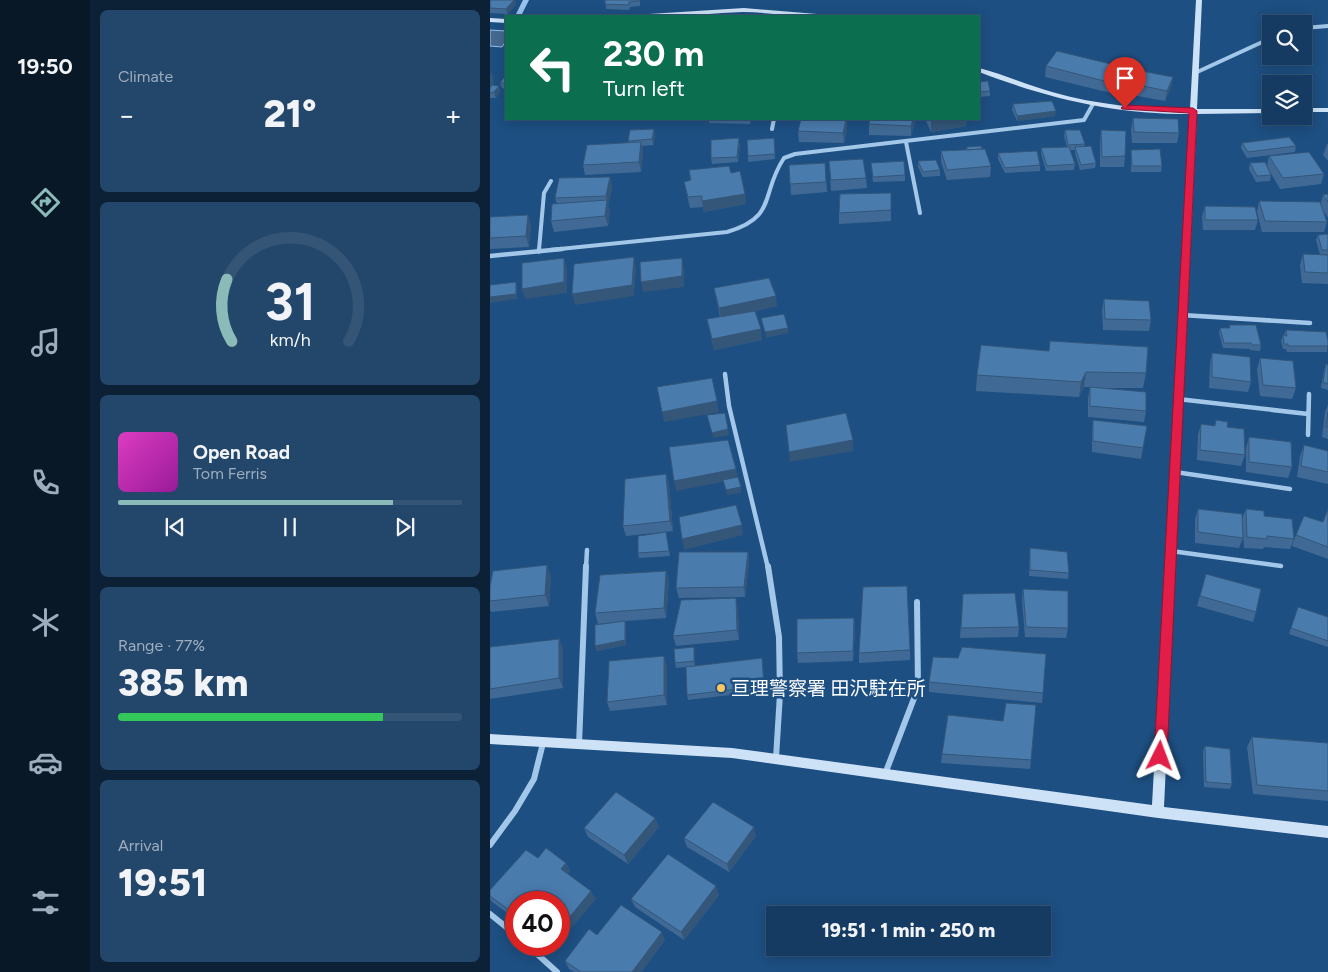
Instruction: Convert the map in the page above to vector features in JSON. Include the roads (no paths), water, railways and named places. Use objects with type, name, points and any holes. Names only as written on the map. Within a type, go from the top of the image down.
[{"type":"street","points":[[1158,812],[1199,0]]},
{"type":"street","points":[[665,15],[744,10],[805,15]]},
{"type":"street","points":[[490,20],[505,21]]},
{"type":"street","points":[[1312,27],[1328,26]]},
{"type":"street","points":[[1195,73],[1262,42]]},
{"type":"street","points":[[980,70],[1050,94],[1093,104],[1140,110],[1262,111]]},
{"type":"street","points":[[490,256],[727,232],[747,226],[762,214],[769,196],[772,178],[784,158],[795,154],[1084,120],[1093,104]]},
{"type":"street","points":[[1312,110],[1328,110]]},
{"type":"street","points":[[772,129],[774,120]]},
{"type":"street","points":[[906,142],[920,213]]},
{"type":"street","points":[[539,252],[544,193],[550,180]]},
{"type":"street","points":[[1182,316],[1310,324]]},
{"type":"street","points":[[725,374],[729,406],[766,555],[779,637],[780,694],[776,758]]},
{"type":"street","points":[[1308,435],[1309,394]]},
{"type":"street","points":[[1178,399],[1308,414]]},
{"type":"street","points":[[1175,472],[1290,489]]},
{"type":"street","points":[[579,745],[587,550]]},
{"type":"street","points":[[1171,551],[1281,566]]},
{"type":"street","points":[[885,774],[918,688],[918,602]]},
{"type":"street","points":[[490,739],[732,753],[1158,812],[1328,832]]},
{"type":"street","points":[[490,844],[515,811],[534,779],[543,743]]},
{"type":"street","points":[[490,914],[505,926]]},
{"type":"street","points":[[539,956],[557,972]]},
{"type":"water","points":[[490,30],[505,31],[505,42],[502,47],[490,46]]},
{"type":"waterway","points":[[518,15],[526,0]]},
{"type":"place","name":"亘理警察署 田沢駐在所","points":[[721,688]]}]
